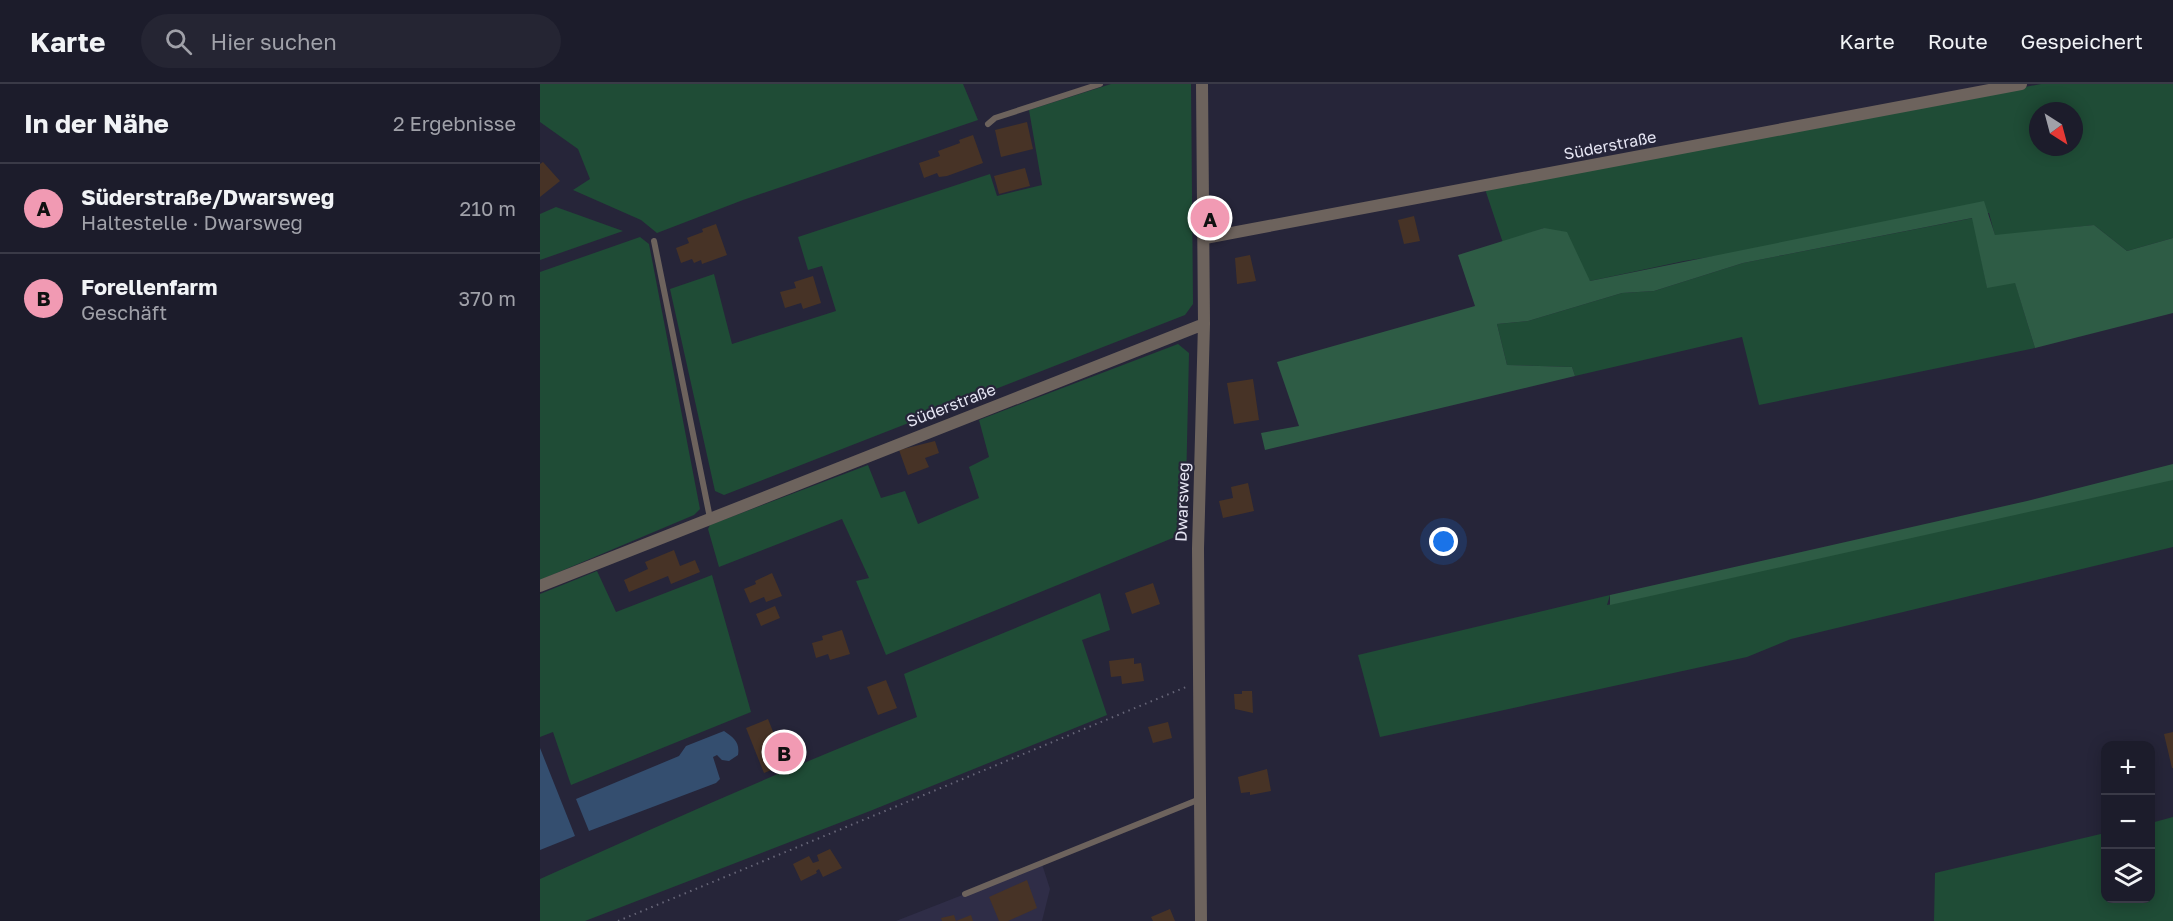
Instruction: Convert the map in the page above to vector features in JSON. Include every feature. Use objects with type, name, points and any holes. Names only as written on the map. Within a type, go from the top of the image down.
[{"type":"street","name":"Dwarsweg","points":[[1201,921],[1198,549],[1205,238],[1202,84]]},
{"type":"street","name":"Süderstraße","points":[[1205,238],[2021,84]]},
{"type":"street","name":"Süderstraße","points":[[540,586],[1204,324]]},
{"type":"lane","points":[[988,124],[995,118],[1100,84]]},
{"type":"lane","points":[[654,241],[710,518]]},
{"type":"lane","points":[[965,894],[1200,799]]},
{"type":"path","points":[[618,921],[1200,682]]},
{"type":"shaded area","points":[[1042,864],[1050,889],[1042,921],[896,921]]},
{"type":"green space","points":[[540,84],[963,84],[978,120],[743,200],[657,233],[641,220],[573,190],[590,179],[578,149],[540,122]]},
{"type":"green space","points":[[1111,84],[1191,84],[1193,304],[1185,315],[724,495],[715,491],[670,289],[714,274],[732,344],[836,311],[822,266],[808,270],[798,237],[990,174],[997,196],[1042,185],[1029,110]]},
{"type":"green space","points":[[2041,84],[2173,84],[2173,238],[2127,251],[2094,225],[1995,236],[1989,213],[1684,261],[1590,281],[1544,228],[1503,243],[1485,189]]},
{"type":"green space","points":[[1984,201],[1995,235],[2094,225],[2127,251],[2173,238],[2173,313],[2035,348],[2015,283],[1987,288],[1972,218],[1743,263],[1654,291],[1622,293],[1528,321],[1497,324],[1507,365],[1572,367],[1575,376],[1265,450],[1261,433],[1299,426],[1277,362],[1475,306],[1458,255],[1544,228],[1567,232],[1590,281]]},
{"type":"green space","points":[[556,207],[623,231],[540,260],[540,214]]},
{"type":"green space","points":[[1973,218],[1987,287],[2015,282],[2035,348],[1759,405],[1742,337],[1575,376],[1572,367],[1507,365],[1497,324],[1528,321],[1622,293],[1654,291],[1743,263]]},
{"type":"green space","points":[[640,237],[649,244],[700,509],[694,515],[540,580],[540,272]]},
{"type":"green space","points":[[1178,344],[1189,353],[1185,533],[886,655],[856,581],[869,578],[842,519],[719,567],[708,529],[710,525],[868,465],[881,498],[905,491],[918,524],[979,498],[969,467],[989,457],[979,420]]},
{"type":"green space","points":[[2173,464],[2173,480],[1610,605],[1610,595],[2027,501]]},
{"type":"green space","points":[[2173,478],[2173,547],[1791,639],[1747,657],[1380,737],[1358,655],[1610,595],[1607,605]]},
{"type":"green space","points":[[597,571],[616,612],[712,575],[751,712],[571,785],[553,732],[540,737],[540,594]]},
{"type":"green space","points":[[1100,593],[1110,630],[1082,640],[1107,715],[870,811],[585,921],[540,921],[540,879],[774,775],[917,717],[904,674]]},
{"type":"green space","points":[[2173,817],[2173,921],[1934,921],[1935,873],[2101,834],[2101,903],[2155,903],[2155,822]]},
{"type":"water","points":[[724,731],[736,741],[738,755],[729,761],[722,760],[717,755],[713,757],[720,779],[716,783],[589,831],[576,799],[679,756],[686,746]]},
{"type":"water","points":[[540,748],[575,836],[540,850]]},
{"type":"building","points":[[1027,122],[1033,149],[1001,157],[995,130]]},
{"type":"building","points":[[973,135],[983,163],[947,176],[939,177],[937,173],[924,178],[919,163],[940,156],[938,151],[960,143],[959,140]]},
{"type":"building","points":[[543,162],[560,181],[540,197],[540,164]]},
{"type":"building","points":[[1025,168],[1030,186],[999,194],[994,176]]},
{"type":"building","points":[[1414,216],[1420,241],[1404,244],[1398,220]]},
{"type":"building","points":[[716,224],[727,255],[702,264],[701,260],[694,263],[692,259],[681,263],[676,248],[689,243],[687,238],[703,232],[702,229]]},
{"type":"building","points":[[1250,255],[1256,281],[1237,284],[1235,258]]},
{"type":"building","points":[[813,276],[821,303],[803,309],[801,303],[785,308],[780,292],[796,288],[794,282]]},
{"type":"building","points":[[1253,379],[1259,420],[1234,424],[1227,383]]},
{"type":"building","points":[[935,441],[939,453],[925,458],[929,467],[908,475],[899,450]]},
{"type":"building","points":[[1248,483],[1254,511],[1223,518],[1219,501],[1233,498],[1231,487]]},
{"type":"building","points":[[674,550],[680,566],[695,560],[700,572],[671,584],[668,576],[629,592],[624,580],[648,569],[645,562]]},
{"type":"building","points":[[772,573],[782,596],[766,602],[764,597],[750,603],[744,589]]},
{"type":"building","points":[[1153,583],[1160,604],[1132,614],[1125,593]]},
{"type":"building","points":[[775,606],[780,618],[761,626],[756,614]]},
{"type":"building","points":[[842,630],[850,654],[830,660],[828,654],[816,658],[812,643],[823,640],[822,636]]},
{"type":"building","points":[[1134,658],[1134,664],[1141,663],[1144,681],[1122,684],[1121,676],[1111,677],[1109,661]]},
{"type":"building","points":[[886,680],[897,708],[878,715],[867,687]]},
{"type":"building","points":[[1242,691],[1252,691],[1253,713],[1235,709],[1234,694],[1242,694]]},
{"type":"building","points":[[768,719],[786,764],[764,773],[746,728]]},
{"type":"building","points":[[1168,722],[1172,738],[1153,743],[1148,727]]},
{"type":"building","points":[[2173,732],[2173,768],[2172,768],[2164,734]]},
{"type":"building","points":[[1267,769],[1271,791],[1250,795],[1250,792],[1241,793],[1238,777]]},
{"type":"building","points":[[830,849],[842,868],[823,877],[819,869],[817,873],[801,881],[793,864],[809,856],[813,863],[819,861],[817,855]]},
{"type":"building","points":[[1027,880],[1037,908],[1008,921],[999,921],[989,897]]},
{"type":"building","points":[[1170,909],[1175,921],[1153,921],[1151,917]]},
{"type":"building","points":[[954,915],[956,921],[942,921],[941,918]]},
{"type":"building","points":[[971,915],[973,921],[956,921]]},
{"type":"place","name":"Süderstraße/Dwarsweg","points":[[1210,218]]},
{"type":"place","name":"Forellenfarm","points":[[784,752]]}]
